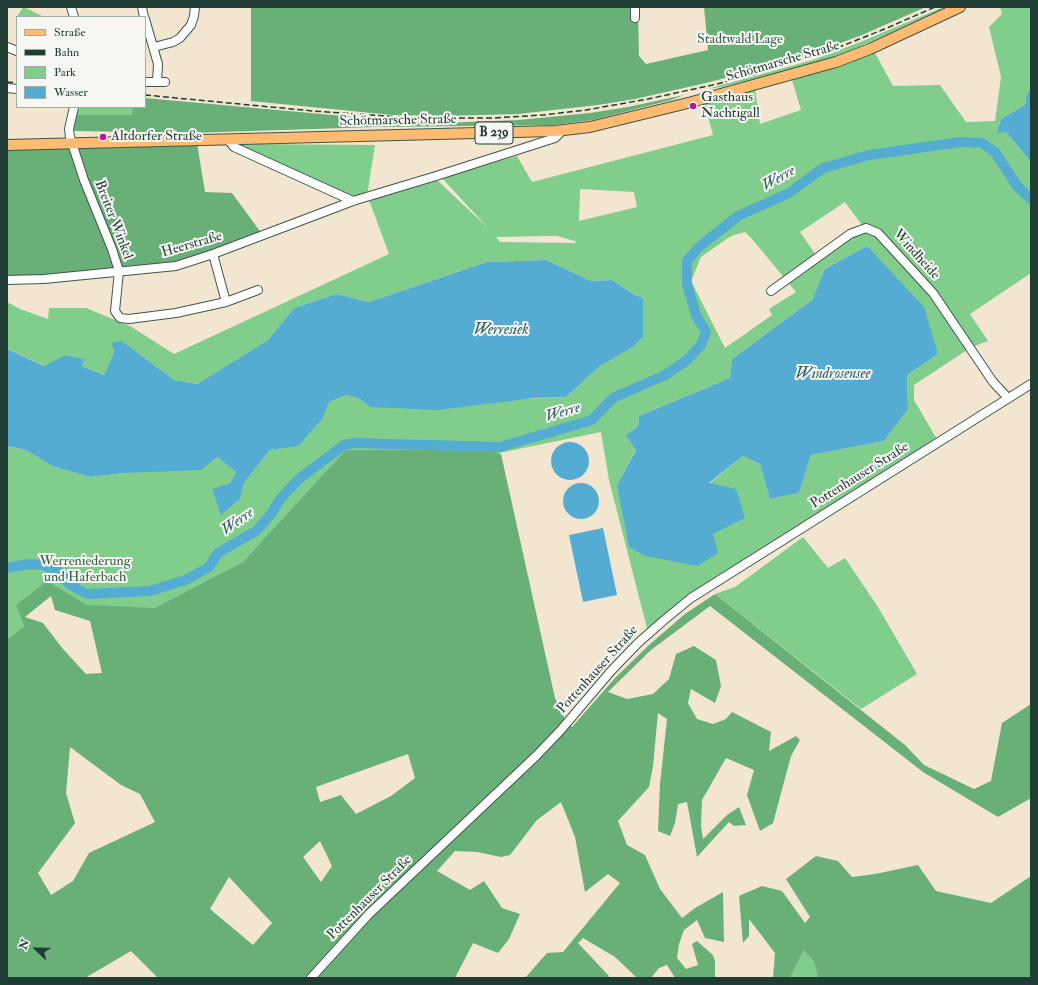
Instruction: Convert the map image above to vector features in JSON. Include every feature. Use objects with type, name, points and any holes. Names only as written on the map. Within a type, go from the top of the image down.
[{"type":"main road","name":"Schötmarsche Straße","points":[[7,145],[562,131],[590,127],[806,72],[870,49],[960,7]]},
{"type":"street","points":[[154,47],[173,42],[180,38],[191,25],[195,7]]},
{"type":"street","points":[[635,7],[635,18]]},
{"type":"street","points":[[146,21],[154,47],[161,82],[146,82]]},
{"type":"street","name":"Breiter Winkel","points":[[74,108],[69,129],[70,137],[84,180],[119,271],[114,311],[120,318],[129,319],[176,313],[226,302],[258,290]]},
{"type":"street","name":"Heerstraße","points":[[7,280],[44,279],[176,266],[213,254],[353,201],[555,138],[562,131]]},
{"type":"street","points":[[228,140],[234,146],[353,201]]},
{"type":"street","name":"Windheide","points":[[771,291],[850,234],[866,228],[878,233],[933,293],[993,382],[1008,398]]},
{"type":"street","points":[[213,254],[226,302]]},
{"type":"street","name":"Pottenhauser Straße","points":[[311,978],[369,914],[536,756],[560,731],[611,671],[638,643],[663,621],[691,598],[1031,384]]},
{"type":"green space","points":[[24,7],[42,16],[18,16]]},
{"type":"green space","name":"Stadtwald Lage","points":[[251,7],[638,7],[639,56],[646,64],[708,50],[704,7],[926,7],[862,35],[800,58],[706,83],[635,99],[598,105],[518,114],[442,116],[392,115],[251,101]]},
{"type":"green space","name":"Werreniederung und Haferbach","points":[[1000,7],[1031,7],[1031,90],[1027,93],[1025,105],[1001,119],[998,132],[1006,132],[1031,162],[1031,273],[970,314],[988,341],[972,347],[930,295],[967,350],[914,385],[914,400],[938,441],[711,581],[648,632],[609,480],[601,432],[499,453],[261,543],[243,562],[230,569],[187,606],[111,612],[51,595],[16,605],[24,626],[7,640],[7,446],[26,450],[52,466],[90,477],[124,473],[217,457],[236,472],[230,483],[213,489],[221,514],[240,499],[244,483],[270,450],[298,445],[323,418],[329,402],[346,395],[360,399],[370,407],[566,397],[600,366],[633,347],[643,337],[643,298],[633,294],[612,280],[591,281],[546,260],[487,262],[369,302],[336,294],[294,308],[268,340],[197,384],[174,380],[122,341],[104,375],[82,366],[85,359],[65,355],[45,366],[7,349],[7,302],[20,309],[48,319],[49,308],[86,308],[130,326],[174,354],[389,254],[369,200],[436,179],[488,228],[441,177],[517,156],[532,182],[713,135],[705,105],[755,89],[760,124],[801,110],[792,80],[874,51],[893,86],[940,85],[966,122],[995,121],[1001,77],[989,27],[1002,14]],"holes":[[[580,189],[634,192],[637,207],[579,221]],[[845,202],[862,225],[816,255],[800,232]],[[745,232],[796,292],[769,309],[772,315],[725,348],[691,281],[701,257],[731,236]],[[557,236],[575,241],[576,243],[500,242],[496,237]],[[867,246],[938,354],[907,375],[908,409],[884,441],[811,455],[799,493],[770,499],[760,464],[743,456],[709,484],[713,534],[617,485],[636,449],[639,416],[730,378],[732,359],[812,300],[825,269]]]},
{"type":"green space","points":[[941,8],[942,9],[837,56],[722,87],[707,89],[813,60],[863,41]]},
{"type":"green space","points":[[684,95],[671,100],[593,120],[554,125],[375,127],[189,133],[74,131],[76,115],[132,115],[133,108],[146,108],[146,98],[343,116],[441,123],[519,120],[590,113],[628,107]]},
{"type":"green space","points":[[78,108],[133,108],[133,115],[76,115]]},
{"type":"green space","points":[[197,143],[205,192],[232,193],[262,234],[176,263],[47,275],[7,277],[7,148]]},
{"type":"green space","points":[[236,144],[375,145],[367,196],[352,198]]},
{"type":"green space","points":[[346,450],[488,450],[501,454],[555,698],[566,721],[572,727],[615,678],[649,645],[685,614],[715,594],[905,745],[924,765],[974,789],[991,781],[1002,723],[1031,704],[1031,798],[998,817],[923,772],[710,606],[651,650],[608,692],[627,699],[653,694],[669,679],[676,654],[694,646],[716,660],[721,686],[715,703],[691,689],[688,703],[697,719],[713,724],[726,719],[732,712],[771,732],[769,751],[796,736],[800,740],[791,756],[773,823],[760,831],[747,795],[754,770],[726,758],[702,800],[701,826],[703,839],[727,815],[739,807],[746,825],[734,826],[729,822],[697,857],[687,802],[678,804],[675,823],[670,836],[658,831],[660,784],[667,719],[658,713],[653,766],[649,787],[618,821],[627,845],[645,855],[660,889],[682,918],[695,908],[723,892],[724,942],[705,938],[697,920],[684,930],[679,944],[677,958],[686,969],[698,965],[692,944],[697,941],[713,955],[715,961],[715,978],[675,978],[667,965],[659,968],[651,978],[637,978],[615,957],[583,938],[578,943],[609,976],[608,978],[525,978],[547,953],[563,952],[620,883],[608,874],[585,892],[575,837],[561,802],[537,820],[510,855],[501,857],[477,852],[455,851],[437,871],[470,890],[484,881],[502,908],[520,914],[509,939],[498,953],[473,943],[455,978],[158,978],[131,951],[85,978],[7,978],[7,640],[24,626],[16,605],[47,581],[87,605],[155,608],[243,562]],"holes":[[[51,596],[55,610],[90,621],[102,673],[86,674],[63,649],[43,623],[25,617]],[[70,747],[121,785],[140,794],[155,822],[89,853],[73,881],[51,895],[38,873],[75,823],[66,793]],[[408,754],[415,778],[391,796],[356,814],[341,795],[320,802],[316,787]],[[320,841],[332,866],[321,882],[303,857]],[[229,877],[272,923],[253,945],[210,909]]]},
{"type":"green space","points":[[803,537],[828,568],[845,558],[878,607],[917,674],[861,709],[715,594],[735,587]]},
{"type":"green space","points":[[816,856],[838,861],[852,877],[918,865],[936,891],[991,903],[1031,876],[1031,978],[818,978],[814,962],[804,950],[790,978],[773,978],[775,953],[749,919],[749,936],[743,943],[739,896],[762,886],[782,891],[805,923],[810,917],[786,879]]},
{"type":"green space","points":[[804,950],[814,962],[818,978],[790,978]]},
{"type":"water","points":[[1031,90],[1031,162],[1006,132],[997,133],[1001,119],[1025,105],[1027,93]]},
{"type":"water","name":"Windrosensee","points":[[867,246],[924,307],[938,354],[907,375],[908,409],[884,441],[811,455],[799,493],[770,499],[760,464],[743,456],[709,483],[736,489],[745,518],[713,534],[718,553],[698,566],[645,556],[629,547],[617,485],[636,450],[626,435],[638,427],[639,416],[730,378],[732,359],[812,300],[825,269]]},
{"type":"water","name":"Werresiek","points":[[546,260],[591,281],[612,280],[633,294],[643,298],[643,337],[633,347],[600,366],[566,397],[535,398],[438,410],[370,407],[360,399],[346,395],[329,402],[323,418],[298,446],[270,450],[244,483],[240,499],[221,515],[212,489],[230,483],[236,472],[217,457],[201,470],[124,473],[90,477],[52,466],[26,450],[7,446],[7,349],[44,366],[65,355],[85,359],[82,366],[104,375],[115,351],[111,343],[122,341],[174,380],[197,384],[268,340],[294,308],[336,294],[369,302],[487,262]]},
{"type":"water","points":[[570,442],[580,445],[586,451],[589,461],[586,471],[580,477],[570,480],[560,477],[554,471],[551,461],[554,451],[560,445]]},
{"type":"water","points":[[585,483],[594,488],[598,494],[598,508],[594,514],[585,519],[577,519],[568,514],[564,508],[563,497],[568,488],[574,484]]},
{"type":"water","points":[[603,528],[617,595],[583,602],[569,535]]},
{"type":"waterway","name":"Werre","points":[[7,568],[29,564],[43,565],[60,572],[69,584],[87,594],[150,591],[186,580],[209,567],[218,553],[256,531],[271,514],[281,498],[300,478],[344,445],[354,443],[500,447],[592,420],[613,398],[665,375],[686,361],[701,345],[706,332],[696,315],[687,284],[687,261],[699,247],[738,216],[789,193],[823,168],[869,155],[960,142],[982,143],[995,152],[1017,186],[1031,199]]},
{"type":"railway","points":[[146,95],[313,111],[413,118],[493,118],[543,115],[586,110],[648,99],[717,84],[762,72],[842,46],[935,7]]},
{"type":"railway","points":[[7,82],[16,83]]},
{"type":"place","name":"Gasthaus Nachtigall","points":[[693,106]]},
{"type":"place","name":"Altdorfer Straße","points":[[103,137]]}]
